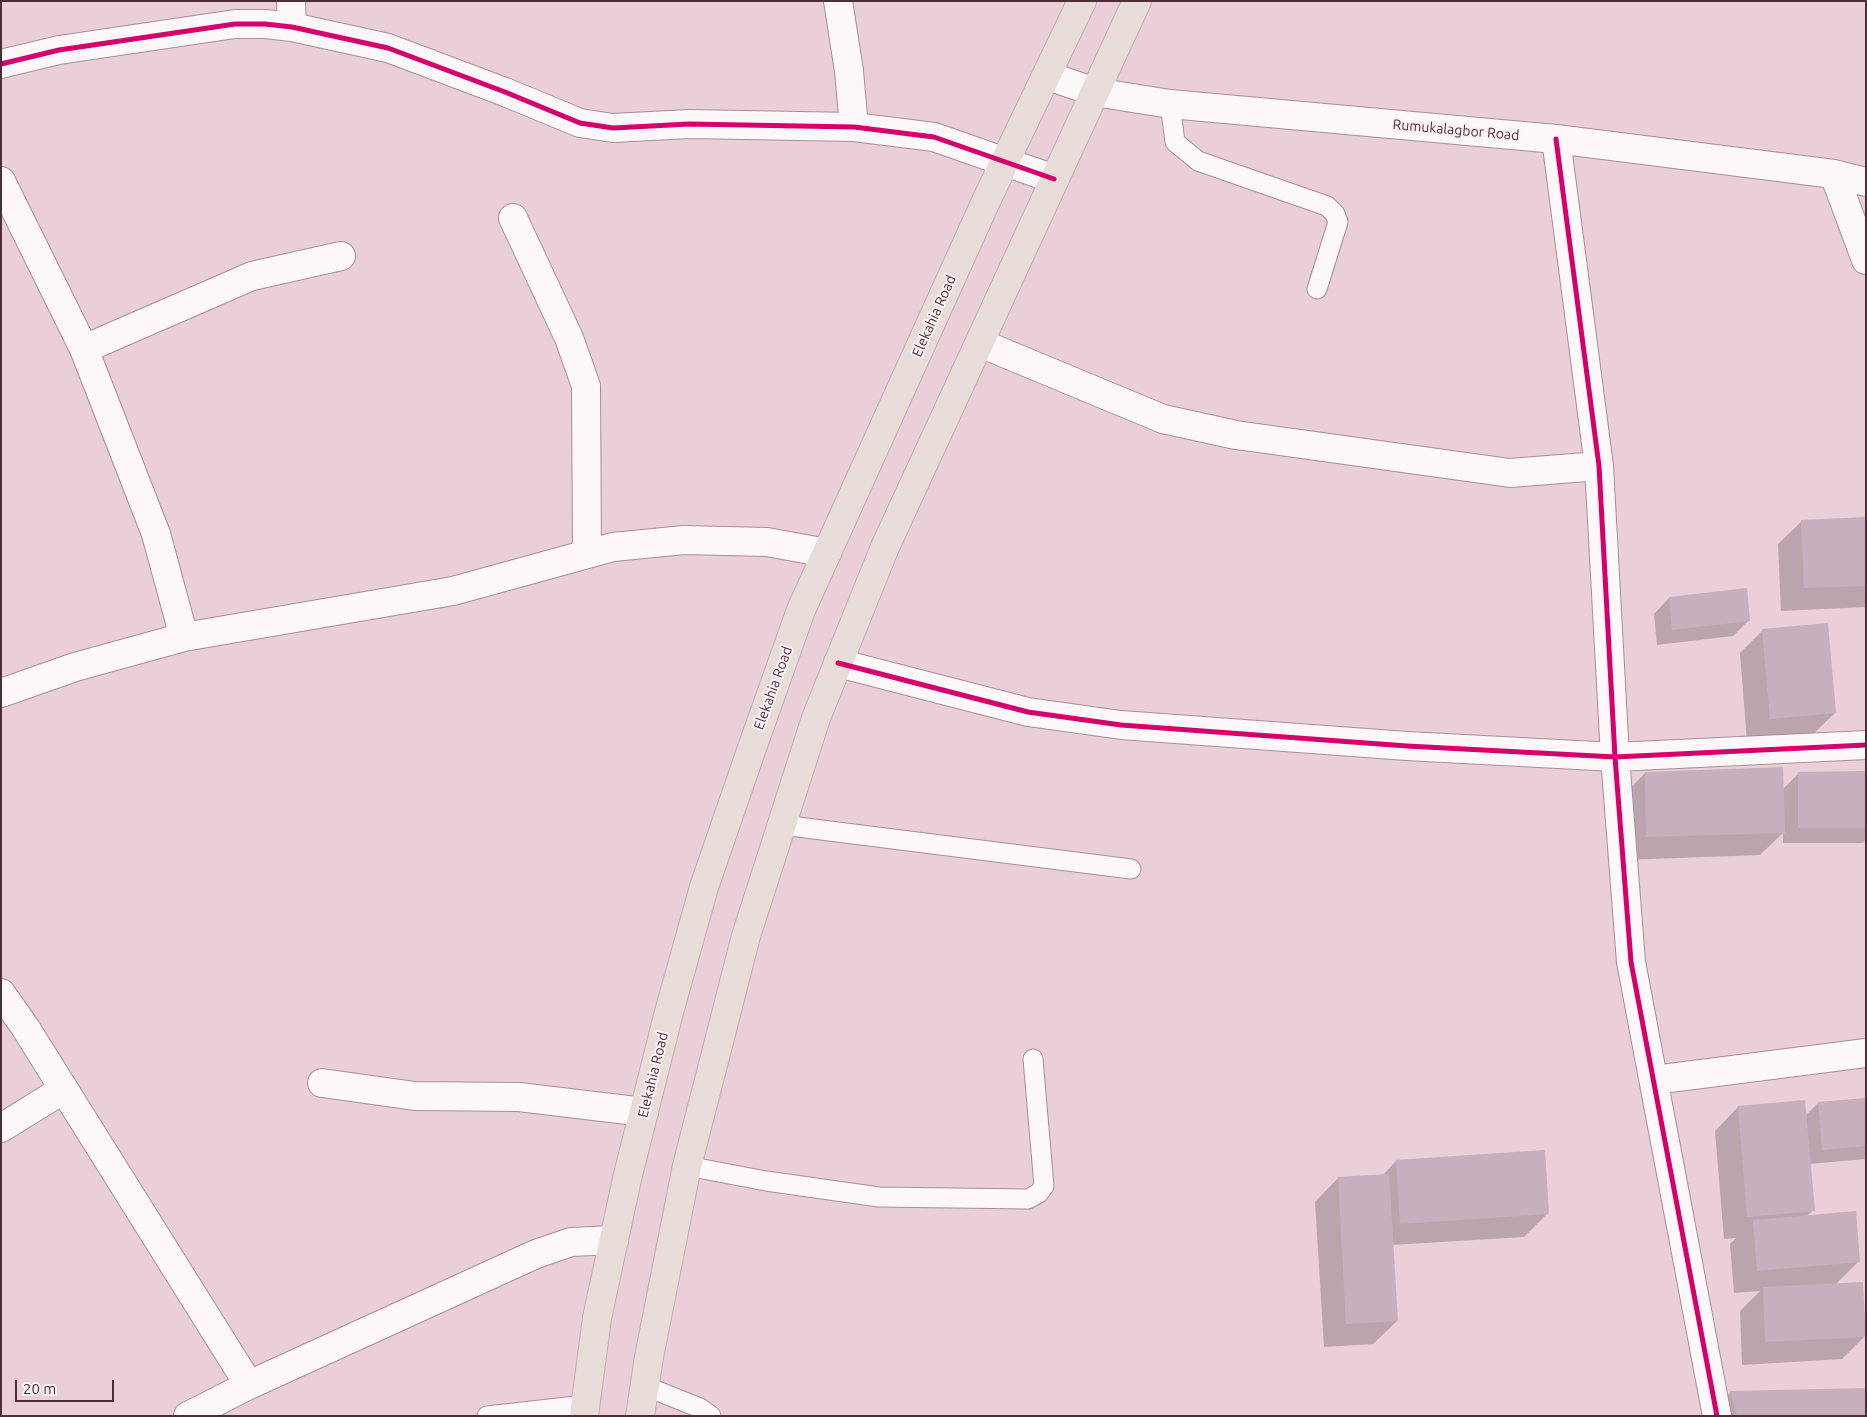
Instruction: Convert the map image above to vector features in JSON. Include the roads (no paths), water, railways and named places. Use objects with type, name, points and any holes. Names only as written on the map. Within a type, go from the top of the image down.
[{"type":"main road","name":"Elekahia Road","points":[[585,1410],[597,1318],[668,1012],[704,887],[801,610],[1004,163],[1048,76],[1082,1]]},
{"type":"main road","points":[[640,1416],[644,1386],[687,1166],[746,936],[816,718],[886,547],[1054,179],[1096,92],[1136,1]]},
{"type":"street","points":[[838,1],[849,71],[854,127]]},
{"type":"street","points":[[1,64],[59,50],[291,14],[505,92],[580,123],[613,128],[689,124],[854,127],[934,137],[1054,179]]},
{"type":"street","name":"Rumukalagbor Road","points":[[1048,76],[1096,92],[1170,104],[1556,139],[1834,174],[1866,182]]},
{"type":"street","points":[[1556,139],[1599,466],[1615,756],[1631,962],[1717,1416]]},
{"type":"street","points":[[1834,174],[1866,260]]},
{"type":"street","points":[[1,181],[84,349],[156,534],[184,637]]},
{"type":"street","points":[[513,218],[569,338],[586,386],[587,554]]},
{"type":"street","points":[[84,349],[252,276],[341,256]]},
{"type":"street","points":[[980,343],[1163,419],[1236,435],[1510,473],[1599,466]]},
{"type":"street","points":[[1,693],[75,667],[184,637],[453,590],[613,547],[684,540],[767,542],[827,553]]},
{"type":"street","points":[[838,663],[1028,712],[1121,725],[1407,746],[1615,756],[1866,745]]},
{"type":"street","points":[[1,993],[64,1089],[249,1385]]},
{"type":"street","points":[[1654,1080],[1866,1053]]},
{"type":"street","points":[[322,1083],[415,1096],[519,1097],[644,1112]]},
{"type":"street","points":[[1,1128],[64,1089]]},
{"type":"street","points":[[188,1416],[249,1385],[536,1254],[571,1242],[614,1240]]},
{"type":"lane","points":[[1170,104],[1175,142],[1198,161],[1327,206],[1335,214],[1338,222],[1317,289]]},
{"type":"lane","points":[[782,825],[1131,869]]},
{"type":"lane","points":[[687,1166],[766,1181],[879,1196],[1028,1199],[1039,1193],[1044,1186],[1033,1059]]},
{"type":"lane","points":[[644,1386],[700,1408],[711,1416]]},
{"type":"lane","points":[[487,1416],[585,1410]]}]
